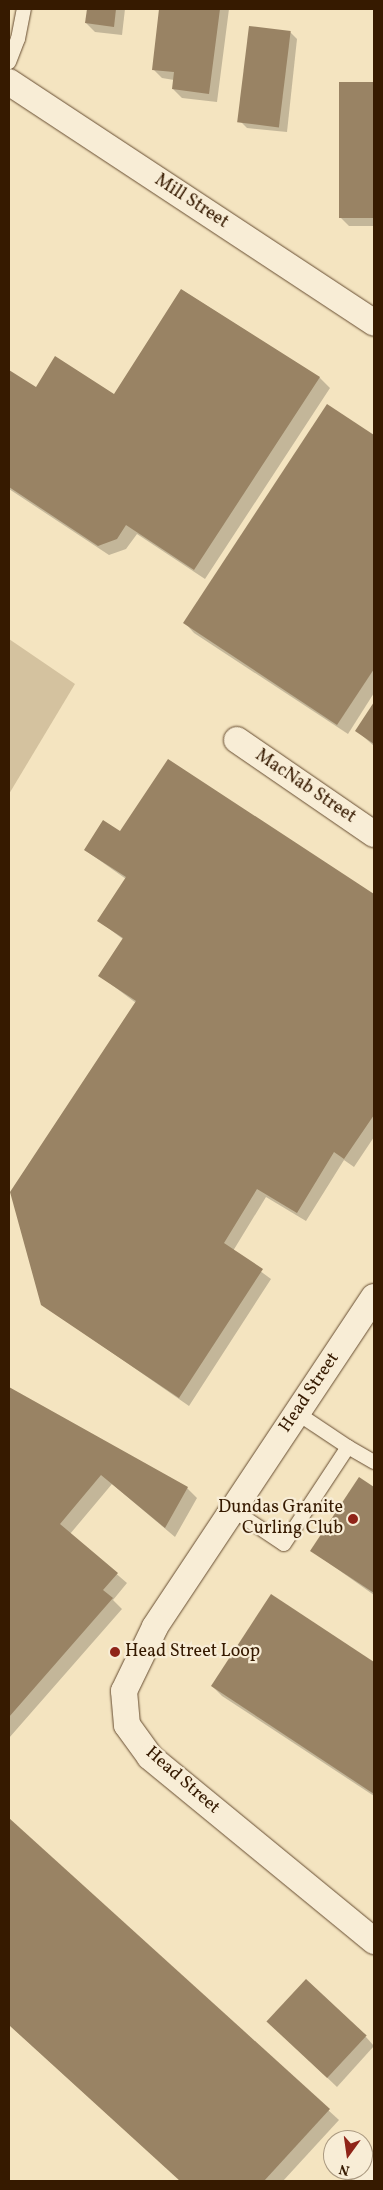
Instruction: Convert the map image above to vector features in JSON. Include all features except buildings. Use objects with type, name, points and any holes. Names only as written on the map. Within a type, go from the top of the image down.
[{"type":"street","name":"Mill Street","points":[[9,82],[374,323]]},
{"type":"street","name":"MacNab Street","points":[[237,740],[374,834]]},
{"type":"street","name":"Head Street","points":[[374,1297],[155,1626],[124,1691],[127,1726],[150,1757],[374,1941]]},
{"type":"street","points":[[359,2181],[374,2165]]},
{"type":"lane","points":[[9,62],[18,39],[24,9]]},
{"type":"lane","points":[[297,1414],[374,1462]]},
{"type":"lane","points":[[232,1510],[284,1544],[348,1446]]},
{"type":"shaded area","points":[[9,639],[75,684],[9,794]]},
{"type":"place","name":"Dundas Granite Curling Club","points":[[353,1519]]},
{"type":"place","name":"Head Street Loop","points":[[115,1652]]}]
